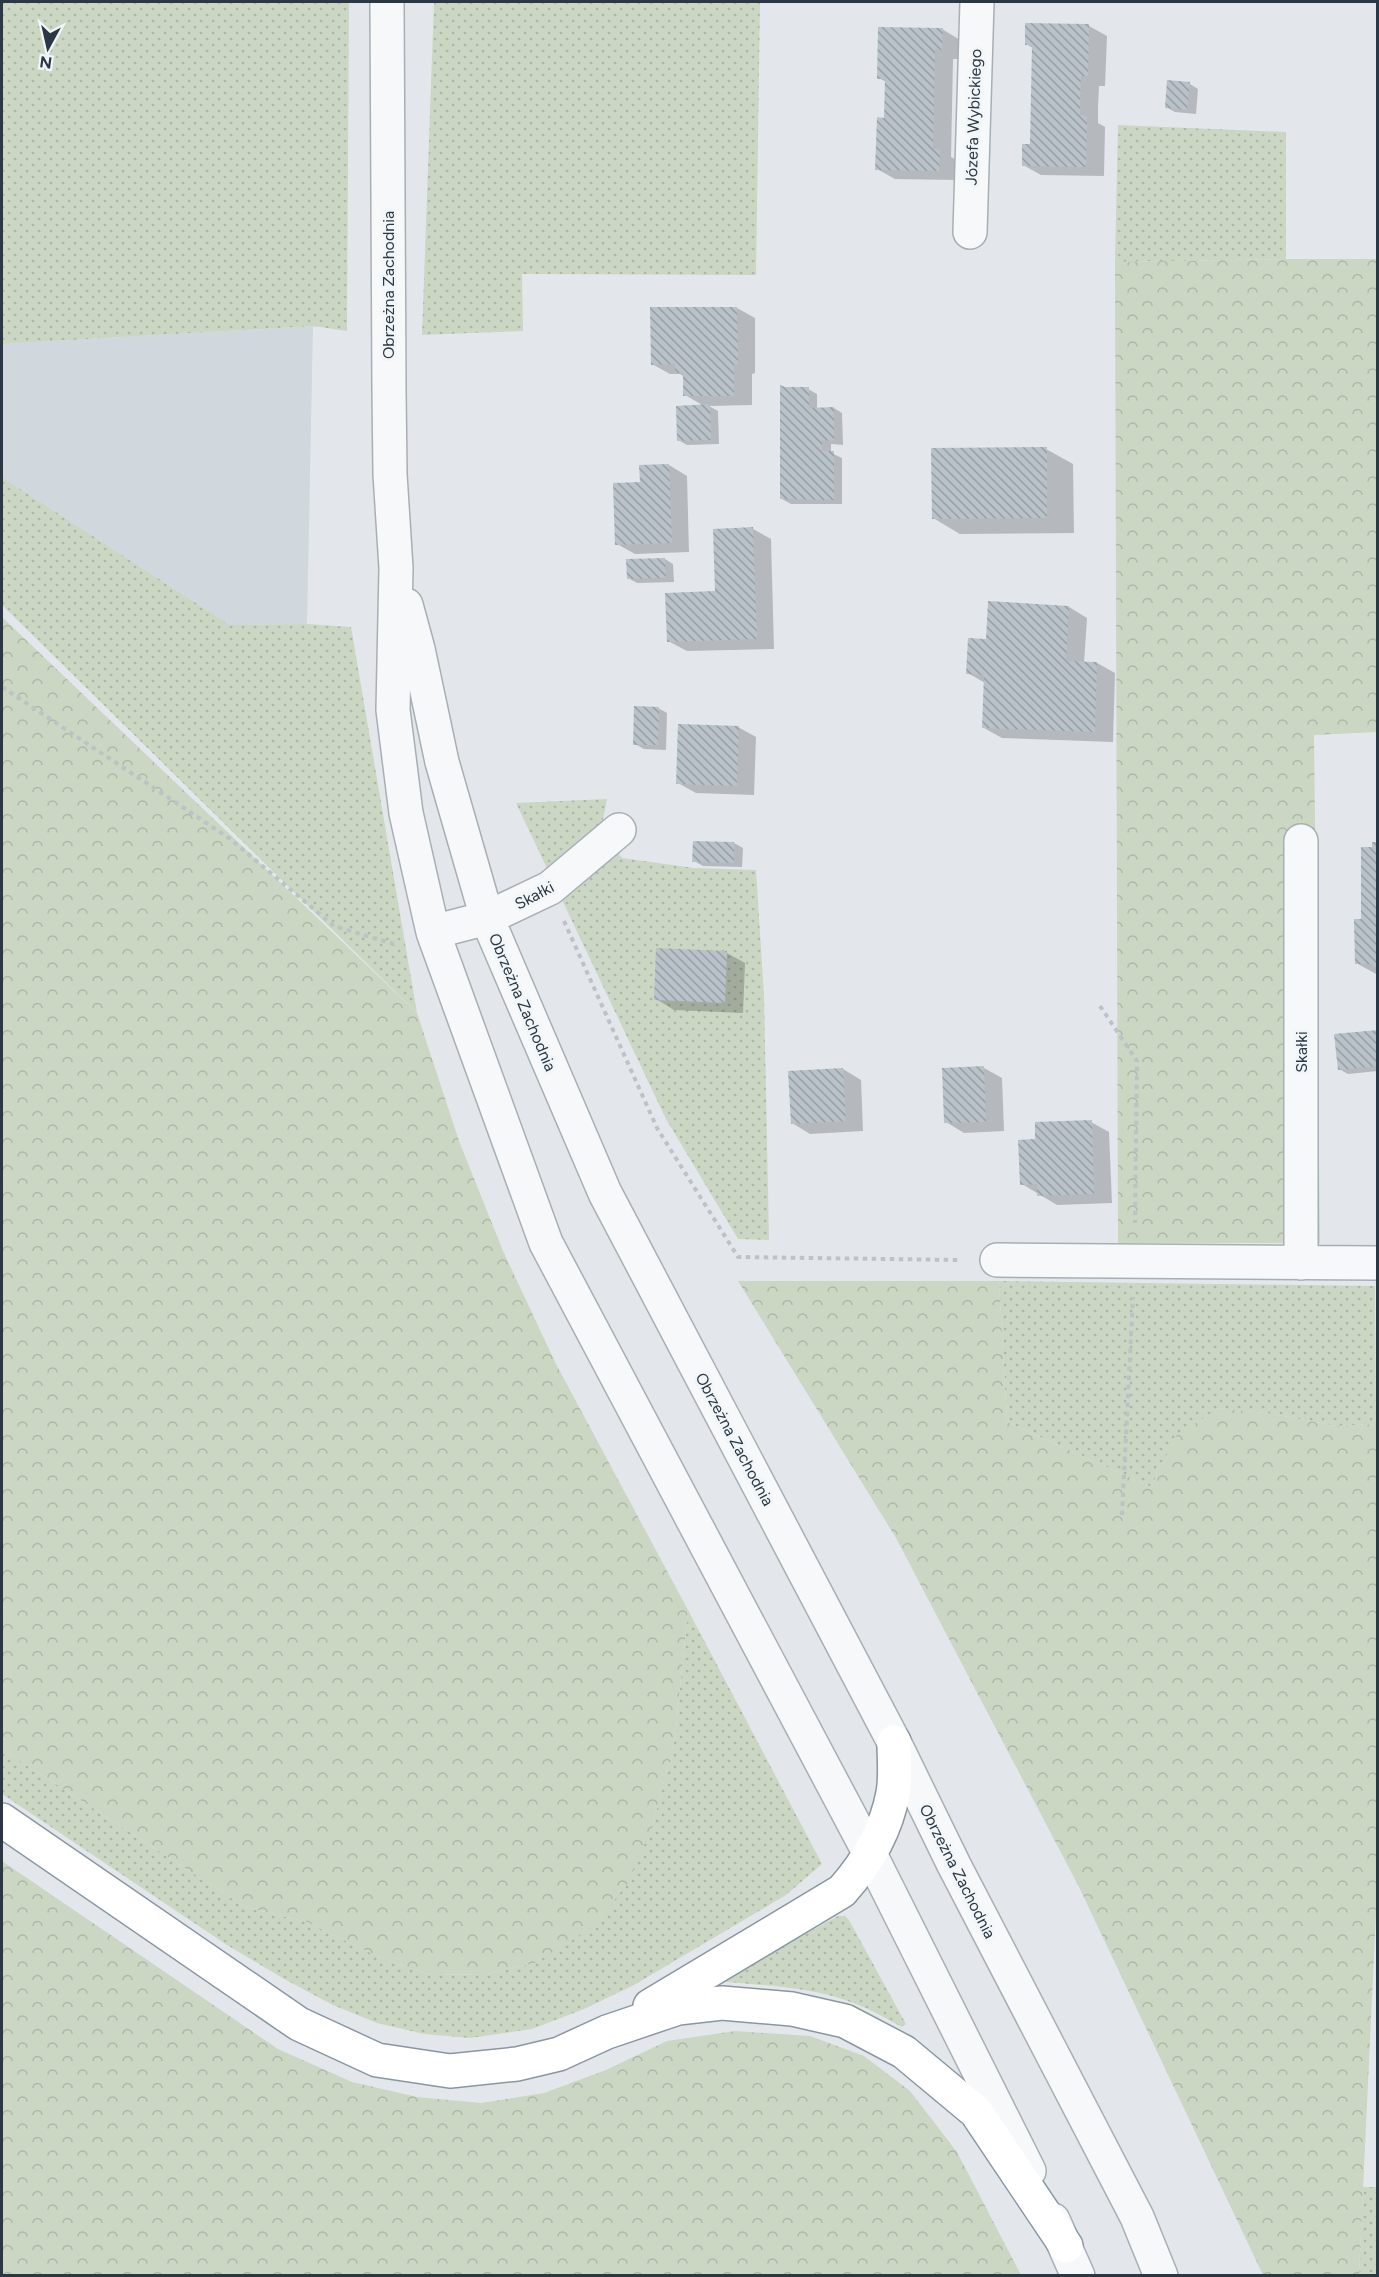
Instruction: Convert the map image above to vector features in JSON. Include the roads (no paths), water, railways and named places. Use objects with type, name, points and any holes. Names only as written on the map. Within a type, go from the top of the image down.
[{"type":"highway","points":[[607,2032],[842,1891],[870,1854],[884,1827],[894,1792],[894,1742]]},
{"type":"highway","points":[[2,1820],[299,2024],[377,2060],[450,2071],[517,2064],[559,2054],[607,2032],[678,2008],[722,2003],[792,2009],[845,2021],[904,2052],[976,2112],[1072,2261]]},
{"type":"street","name":"Obrzeżna Zachodnia","points":[[387,2],[390,474],[396,568],[393,710],[406,813],[433,932],[546,1243],[870,1854],[1072,2261]]},
{"type":"street","name":"Józefa Wybickiego","points":[[970,232],[977,2]]},
{"type":"street","name":"Obrzeżna Zachodnia","points":[[396,568],[418,649],[442,762],[487,918],[605,1193],[894,1742],[954,1865],[1137,2217],[1161,2276]]},
{"type":"street","name":"Skałki","points":[[433,932],[487,918],[550,888],[619,830]]},
{"type":"street","name":"Skałki","points":[[1301,841],[1301,1263]]},
{"type":"street","points":[[997,1260],[1377,1263]]}]
